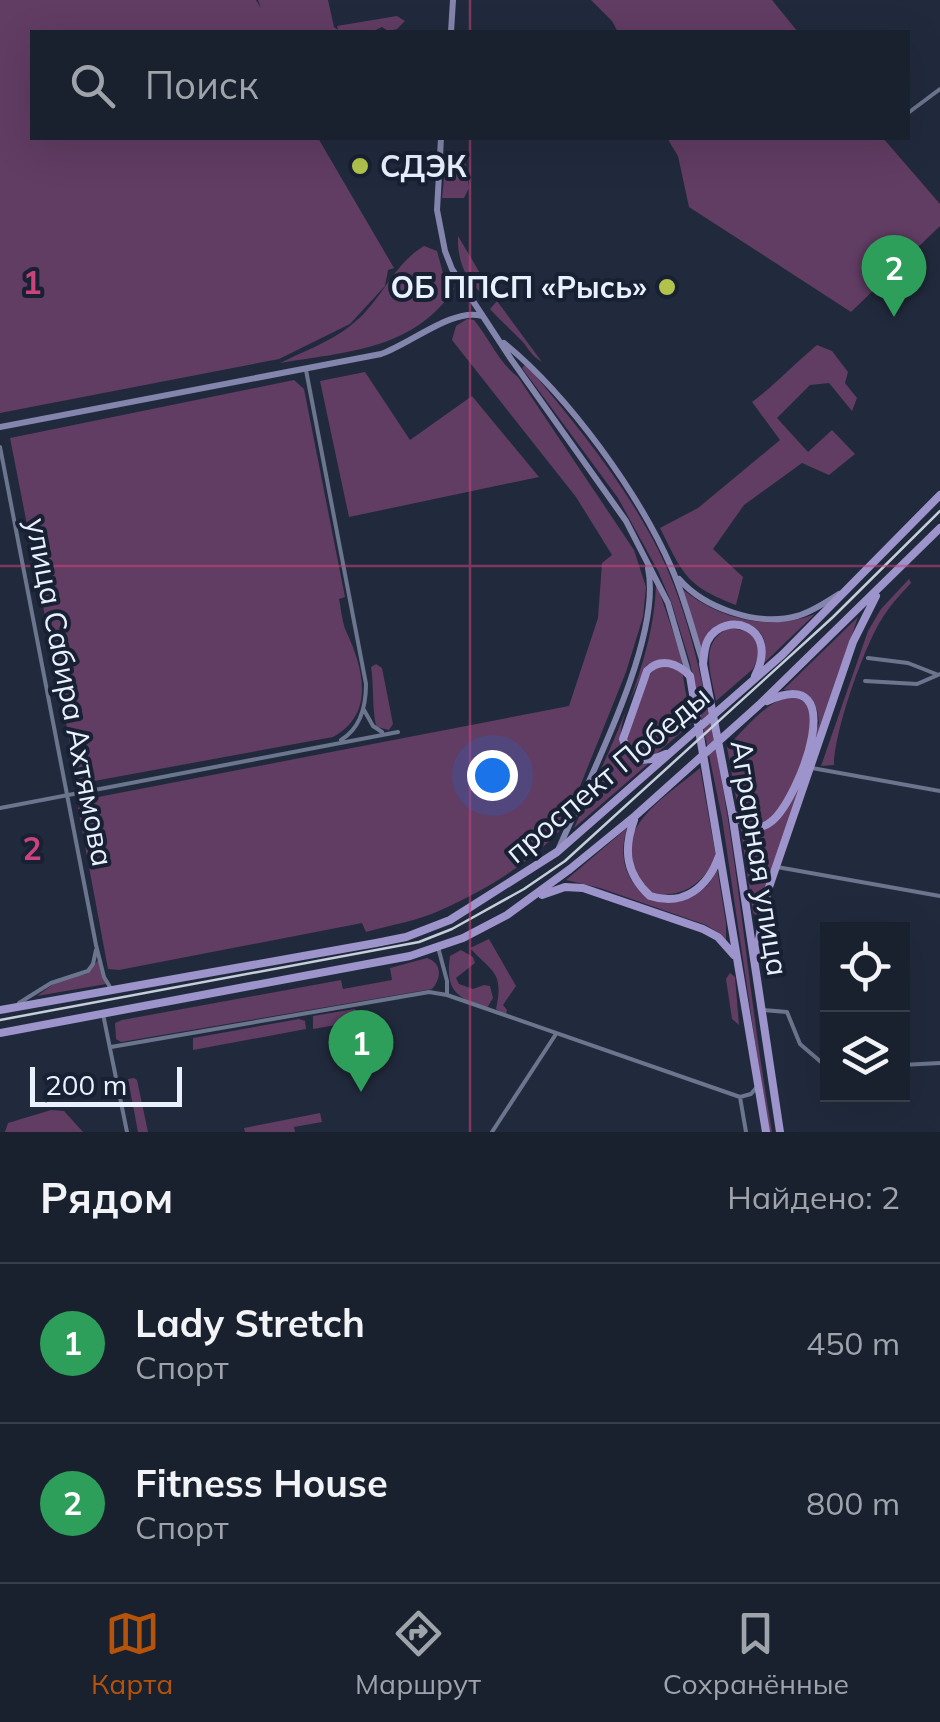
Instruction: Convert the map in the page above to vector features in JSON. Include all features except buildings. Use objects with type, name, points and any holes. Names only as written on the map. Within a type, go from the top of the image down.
[{"type":"main road","name":"проспект Победы","points":[[0,1010],[376,944],[429,930],[511,884],[557,852],[782,656],[940,496]]},
{"type":"main road","name":"проспект Победы","points":[[0,1032],[379,963],[438,947],[474,932],[532,898],[635,816],[759,705],[940,528]]},
{"type":"main road","points":[[755,960],[767,894],[810,767],[853,642],[884,584]]},
{"type":"main road","points":[[703,664],[706,643],[716,631],[732,625],[752,630],[764,651],[750,684]]},
{"type":"main road","points":[[678,747],[648,762],[637,760],[624,745],[625,728],[643,680],[653,665],[672,664],[690,676]]},
{"type":"main road","name":"Аграрная улица","points":[[703,664],[732,813],[780,1132]]},
{"type":"main road","name":"Аграрная улица","points":[[690,676],[766,1132]]},
{"type":"main road","points":[[732,813],[744,826],[755,828],[765,826],[780,813],[816,726],[816,713],[803,697],[781,695],[759,705]]},
{"type":"main road","points":[[635,816],[628,859],[633,878],[650,896],[678,898],[702,888],[713,875],[720,852]]},
{"type":"main road","points":[[532,898],[566,886],[583,888],[703,929],[718,937],[737,959]]},
{"type":"street","points":[[450,30],[454,0]]},
{"type":"street","points":[[910,112],[940,89]]},
{"type":"street","name":"Аграрная улица","points":[[440,140],[440,232],[452,269],[518,370],[612,499],[646,557],[668,603],[690,676]]},
{"type":"street","points":[[456,315],[465,291]]},
{"type":"street","points":[[0,427],[394,350],[456,315],[483,316]]},
{"type":"street","name":"Аграрная улица","points":[[502,341],[527,362],[600,449],[644,517],[673,572],[703,664]]},
{"type":"street","points":[[518,370],[519,363],[527,362]]},
{"type":"street","points":[[306,370],[366,684],[364,710],[349,736],[337,743]]},
{"type":"street","name":"улица Сабира Ахтямова","points":[[0,447],[96,945],[112,992]]},
{"type":"street","points":[[557,852],[607,739],[643,642],[651,590],[646,557]]},
{"type":"street","points":[[673,572],[702,600],[769,618],[806,613],[840,594]]},
{"type":"street","points":[[868,658],[908,663],[938,674]]},
{"type":"street","points":[[866,681],[916,684],[938,674]]},
{"type":"street","points":[[364,710],[373,726],[387,734]]},
{"type":"street","points":[[0,808],[398,732]]},
{"type":"street","points":[[810,767],[940,791]]},
{"type":"street","points":[[776,867],[940,896]]},
{"type":"street","points":[[12,1008],[51,983],[88,971],[96,945]]},
{"type":"street","points":[[438,947],[447,995]]},
{"type":"street","points":[[111,1047],[429,992],[740,1097],[756,1088]]},
{"type":"street","points":[[762,1010],[787,1012],[800,1044],[820,1061]]},
{"type":"street","points":[[103,1013],[128,1132]]},
{"type":"street","points":[[492,1132],[556,1034]]},
{"type":"street","points":[[910,1065],[940,1063]]},
{"type":"street","points":[[740,1097],[746,1132]]},
{"type":"shaded area","points":[[0,0],[256,0],[261,8],[258,0],[328,0],[338,30],[30,30],[30,140],[319,140],[394,268],[388,270],[385,286],[350,324],[279,359],[0,413]]},
{"type":"shaded area","points":[[591,0],[772,0],[796,30],[617,30]]},
{"type":"shaded area","points":[[397,16],[405,21],[397,29],[338,30],[337,26]]},
{"type":"shaded area","points":[[668,140],[885,140],[940,204],[940,226],[851,312],[689,207],[678,156]]},
{"type":"shaded area","points":[[446,158],[465,162],[469,188],[464,198],[442,198]]},
{"type":"shaded area","points":[[458,236],[490,290],[484,295],[464,269]]},
{"type":"shaded area","points":[[424,246],[437,251],[443,273],[454,289],[419,325],[376,345],[280,363],[350,326],[403,263]]},
{"type":"shaded area","points":[[497,301],[542,362],[490,309]]},
{"type":"shaded area","points":[[467,319],[474,320],[518,377],[634,550],[646,587],[643,617],[626,672],[564,826],[538,852],[507,874],[423,917],[366,932],[362,923],[108,969],[78,808],[88,799],[569,706],[598,618],[602,563],[612,555],[576,497],[452,340],[456,326]]},
{"type":"shaded area","points":[[817,345],[832,351],[848,372],[845,383],[857,398],[852,411],[829,383],[810,385],[777,418],[808,452],[832,430],[855,454],[829,475],[802,463],[744,505],[713,549],[743,577],[736,605],[706,591],[688,577],[660,528],[698,508],[780,440],[752,402]]},
{"type":"shaded area","points":[[526,364],[620,485],[665,564],[682,607],[700,673],[723,789],[772,1132],[763,1095],[722,818],[690,663],[672,604],[618,498],[522,368]]},
{"type":"shaded area","points":[[365,372],[410,440],[472,396],[539,477],[349,517],[320,381]]},
{"type":"shaded area","points":[[294,380],[304,389],[345,597],[339,599],[343,619],[361,673],[361,702],[356,715],[333,737],[78,784],[10,438]]},
{"type":"shaded area","points":[[909,579],[911,583],[877,627],[860,665],[839,731],[834,765],[821,766],[868,631],[881,609]]},
{"type":"shaded area","points":[[656,582],[684,664],[663,659],[647,665],[627,708],[638,676],[647,645]]},
{"type":"shaded area","points":[[681,588],[711,608],[745,619],[780,622],[815,614],[763,664],[764,640],[754,628],[746,626],[714,629],[702,652]]},
{"type":"shaded area","points":[[858,617],[756,915],[740,824],[748,829],[764,829],[795,793],[819,723],[809,698],[798,691],[783,690]]},
{"type":"shaded area","points":[[730,628],[751,632],[761,650],[753,669],[716,701],[710,650],[720,634]]},
{"type":"shaded area","points":[[376,664],[382,668],[393,724],[389,730],[377,727],[375,722],[371,667]]},
{"type":"shaded area","points":[[655,667],[681,671],[691,724],[656,754],[638,758],[629,749],[627,739],[646,682]]},
{"type":"shaded area","points":[[791,696],[809,706],[813,717],[802,762],[776,814],[763,824],[747,823],[738,809],[727,747],[764,710]]},
{"type":"shaded area","points":[[627,708],[622,723],[624,750],[632,759],[648,764],[574,828]]},
{"type":"shaded area","points":[[700,768],[716,857],[690,887],[673,894],[651,894],[631,869],[632,837],[649,811]]},
{"type":"shaded area","points":[[627,828],[623,849],[626,867],[634,884],[649,899],[699,892],[717,868],[726,941],[706,925],[566,880]]},
{"type":"shaded area","points":[[489,939],[516,986],[503,1005],[506,1015],[496,1009],[499,987],[495,974],[470,948]]},
{"type":"shaded area","points":[[461,950],[473,957],[475,963],[456,978],[459,984],[473,989],[490,986],[493,998],[487,1008],[468,1001],[452,985],[450,956]]},
{"type":"shaded area","points":[[427,958],[436,963],[439,971],[432,989],[121,1042],[116,1039],[115,1023],[122,1020],[341,980],[343,989],[392,980],[390,968]]},
{"type":"shaded area","points":[[98,960],[106,984],[37,996],[59,980],[87,974]]},
{"type":"shaded area","points":[[730,973],[735,977],[739,1025],[732,1019],[726,979]]},
{"type":"shaded area","points":[[355,1009],[359,1021],[313,1029],[313,1016]]},
{"type":"shaded area","points":[[305,1021],[306,1029],[193,1050],[193,1038]]},
{"type":"shaded area","points":[[134,1078],[148,1132],[138,1132],[128,1079]]},
{"type":"shaded area","points":[[51,1110],[64,1111],[83,1132],[5,1132],[8,1123]]},
{"type":"shaded area","points":[[320,1113],[322,1122],[294,1127],[295,1132],[245,1132],[244,1128]]},
{"type":"tram line","points":[[0,1020],[419,942],[452,929],[565,861],[833,617],[940,511]]},
{"type":"place","name":"СДЭК","points":[[360,166]]},
{"type":"place","name":"ОБ ППСП «Рысь»","points":[[667,287]]},
{"type":"place","name":"Fitness House","points":[[894,317]]},
{"type":"place","name":"Lady Stretch","points":[[361,1092]]}]
